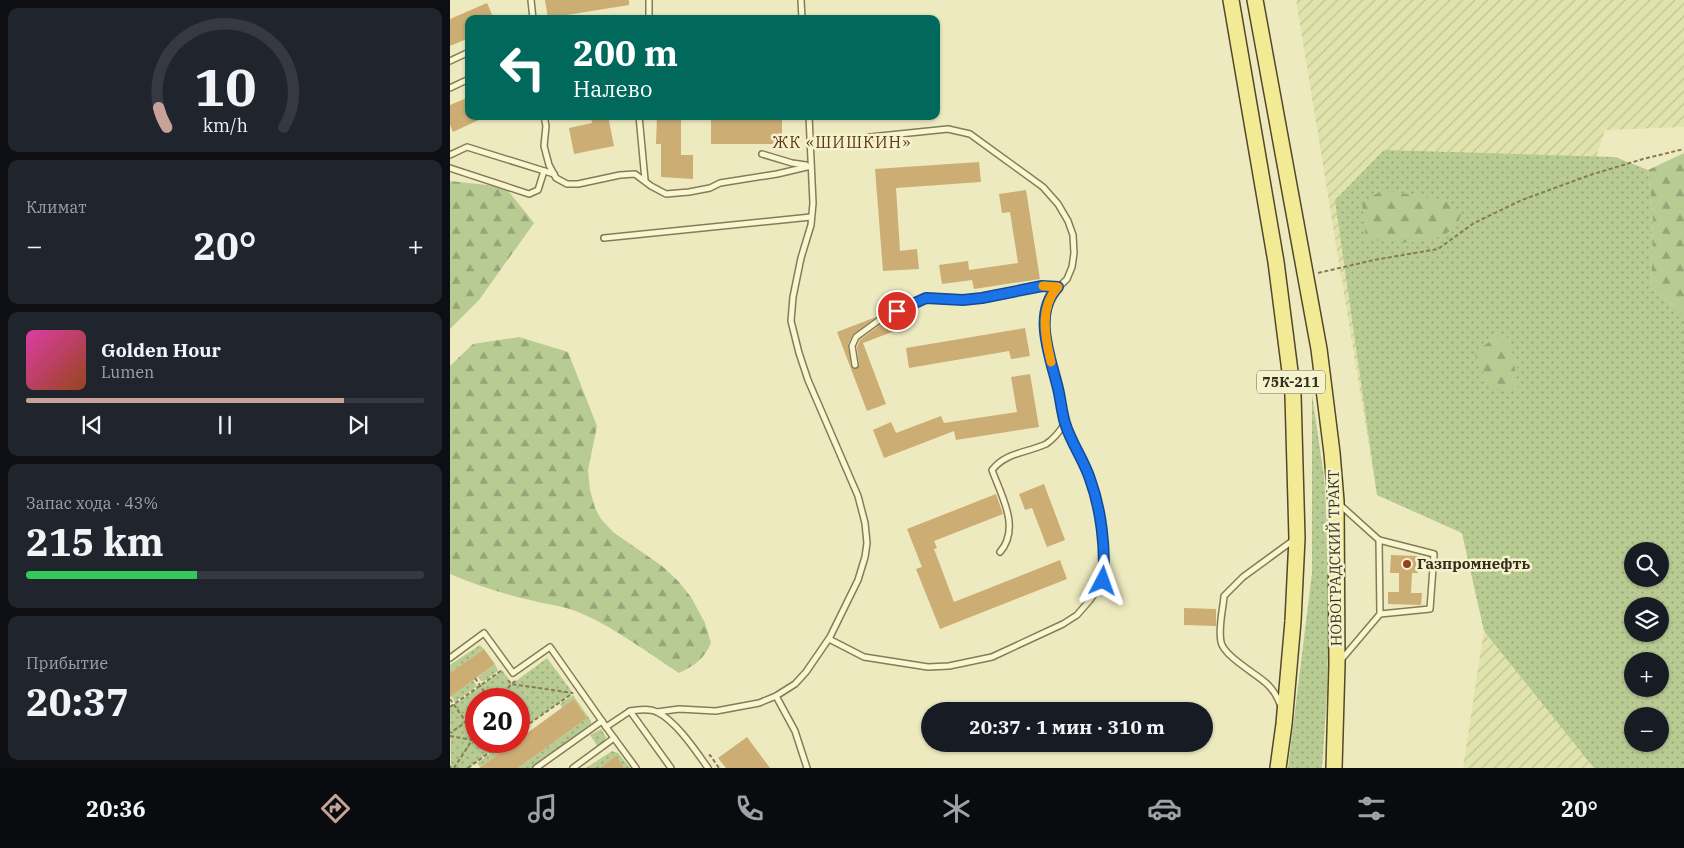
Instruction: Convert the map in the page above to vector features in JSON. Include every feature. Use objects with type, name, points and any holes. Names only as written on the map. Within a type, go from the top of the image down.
[{"type":"main road","name":"75К-211","points":[[1231,0],[1276,262],[1292,386],[1297,538],[1294,621],[1278,768]]},
{"type":"main road","name":"75К-211","points":[[1255,0],[1306,276]]},
{"type":"main road","name":"НОВОГРАДСКИЙ ТРАКТ","points":[[1306,276],[1319,350],[1336,501],[1337,664],[1334,768]]},
{"type":"lane","points":[[531,0],[533,15]]},
{"type":"lane","points":[[649,0],[649,15]]},
{"type":"lane","points":[[801,0],[802,15]]},
{"type":"lane","points":[[450,61],[465,54]]},
{"type":"lane","points":[[450,88],[465,81]]},
{"type":"lane","points":[[545,120],[544,146],[549,165],[556,178],[567,184],[635,174],[666,194],[710,188],[720,183],[777,174],[811,166]]},
{"type":"lane","points":[[639,120],[645,181]]},
{"type":"lane","points":[[606,727],[630,711],[642,709],[657,712],[679,709],[716,711],[759,703],[776,696],[795,684],[806,672],[829,639],[858,580],[867,543],[865,523],[858,496],[808,380],[791,321],[793,297],[813,203],[809,120]]},
{"type":"lane","points":[[810,142],[842,143],[870,137],[948,129],[970,134],[1043,187],[1058,204],[1068,221],[1073,235],[1074,253],[1072,267],[1066,279],[1052,294],[1048,303],[1045,337],[1065,423],[1090,479],[1098,509],[1105,559],[1103,581],[1077,615],[992,657],[950,666],[928,667],[864,657],[829,639]]},
{"type":"lane","points":[[450,154],[467,147],[554,174]]},
{"type":"lane","points":[[762,154],[792,163],[811,166]]},
{"type":"lane","points":[[450,168],[529,194],[538,190],[544,171]]},
{"type":"lane","points":[[604,238],[811,217]]},
{"type":"lane","points":[[855,365],[852,346],[856,337],[886,315],[926,298],[963,300],[1042,286],[1058,287]]},
{"type":"lane","points":[[1000,552],[1006,546],[1008,511],[992,470],[1004,458],[1047,443],[1065,423]]},
{"type":"lane","points":[[1336,501],[1379,540],[1434,554],[1430,609],[1380,614]]},
{"type":"lane","points":[[1284,724],[1282,709],[1274,691],[1227,652],[1222,645],[1220,636],[1224,596],[1228,590],[1297,538]]},
{"type":"lane","points":[[1337,664],[1380,614],[1379,540]]},
{"type":"lane","points":[[450,658],[484,633],[513,673],[550,647],[636,768]]},
{"type":"lane","points":[[776,696],[795,731],[807,768]]},
{"type":"lane","points":[[630,711],[671,768]]},
{"type":"lane","points":[[657,712],[670,721],[708,768]]},
{"type":"lane","points":[[536,768],[602,721]]},
{"type":"lane","points":[[573,768],[614,738]]},
{"type":"path","points":[[1306,276],[1374,260],[1438,249],[1474,223],[1522,200],[1590,175],[1684,149]]},
{"type":"path","points":[[450,707],[502,670]]},
{"type":"path","points":[[475,678],[480,686]]},
{"type":"path","points":[[509,688],[519,679]]},
{"type":"path","points":[[511,684],[573,693]]},
{"type":"path","points":[[568,686],[573,693]]},
{"type":"path","points":[[535,728],[531,723],[573,693]]},
{"type":"path","points":[[450,699],[465,718]]},
{"type":"path","points":[[557,704],[560,709]]},
{"type":"path","points":[[450,735],[465,723]]},
{"type":"path","points":[[450,735],[465,738]]},
{"type":"path","points":[[452,767],[465,750]]},
{"type":"path","points":[[468,768],[488,753]]},
{"type":"path","points":[[710,755],[719,768]]},
{"type":"path","points":[[475,763],[478,768]]},
{"type":"green space","points":[[1296,0],[1684,0],[1684,127],[1605,130],[1582,201],[1684,521],[1684,768],[1463,768],[1484,630],[1462,533],[1377,495]]},
{"type":"green space","points":[[1384,150],[1615,157],[1648,170],[1653,216],[1651,288],[1684,314],[1684,768],[1594,768],[1484,631],[1462,533],[1377,495],[1335,200]],"holes":[[[1497,337],[1510,339],[1517,389],[1474,353]]]},
{"type":"green space","points":[[1684,153],[1684,314],[1651,288],[1653,216],[1648,170]]},
{"type":"green space","points":[[450,181],[505,187],[534,223],[479,300],[450,329]]},
{"type":"green space","points":[[1383,190],[1443,200],[1462,212],[1458,223],[1453,229],[1433,239],[1411,242],[1366,239],[1362,202]]},
{"type":"green space","points":[[519,337],[568,352],[597,426],[588,470],[590,490],[595,508],[601,519],[613,532],[662,566],[678,581],[691,597],[705,623],[711,643],[708,649],[698,661],[679,673],[621,635],[578,612],[500,592],[450,574],[450,366],[473,344]]},
{"type":"green space","points":[[1497,337],[1510,338],[1518,389],[1489,388],[1474,352]]},
{"type":"green space","points":[[1312,394],[1324,477],[1330,565],[1327,692],[1322,768],[1288,768],[1312,573]]},
{"type":"green space","points":[[480,645],[484,649],[450,673],[450,665]]},
{"type":"green space","points":[[547,658],[573,693],[530,723],[530,688],[477,688],[502,670],[512,684]]},
{"type":"green space","points":[[495,664],[498,671],[484,681],[481,681],[478,677]]},
{"type":"green space","points":[[473,680],[477,686],[474,688],[465,688],[465,695],[455,702],[451,696]]},
{"type":"green space","points":[[573,695],[591,721],[591,724],[532,768],[518,768],[587,718],[574,699],[562,708],[560,704]]},
{"type":"green space","points":[[465,697],[465,753],[489,753],[468,768],[451,768],[450,708]]},
{"type":"green space","points":[[601,729],[606,737],[604,742],[598,747],[590,735]]},
{"type":"green space","points":[[612,751],[618,753],[630,768],[624,768],[616,757],[600,768],[586,768]]},
{"type":"green space","points":[[491,753],[500,753],[480,767],[477,763]]},
{"type":"building","points":[[545,0],[629,0],[629,5],[567,15],[548,15]]},
{"type":"building","points":[[487,3],[492,15],[465,15],[465,40],[450,46],[450,19]]},
{"type":"building","points":[[465,99],[465,120],[478,120],[453,132],[450,125],[450,105]]},
{"type":"building","points":[[592,120],[609,120],[614,146],[574,154],[569,128],[592,123]]},
{"type":"building","points":[[657,120],[681,120],[681,155],[693,155],[693,179],[661,177],[661,144],[656,144]]},
{"type":"building","points":[[711,120],[782,120],[782,144],[711,144]]},
{"type":"building","points":[[979,162],[981,182],[896,188],[900,251],[917,249],[919,269],[883,271],[875,169]]},
{"type":"building","points":[[1026,190],[1040,279],[974,289],[972,280],[942,284],[939,265],[968,261],[969,270],[1018,263],[1010,212],[1002,213],[999,194]]},
{"type":"building","points":[[895,316],[900,329],[863,343],[886,404],[867,411],[837,332],[876,317],[853,334],[848,344],[851,366],[853,369],[856,369],[859,366],[857,347],[860,340]]},
{"type":"building","points":[[1025,328],[1030,356],[1011,359],[1009,351],[909,368],[906,348]]},
{"type":"building","points":[[1030,374],[1039,427],[956,440],[954,431],[884,458],[873,430],[891,422],[896,433],[941,416],[944,423],[1017,412],[1011,377]]},
{"type":"building","points":[[1044,484],[1065,540],[1047,547],[1032,508],[1025,510],[1019,494]]},
{"type":"building","points":[[996,494],[1003,514],[934,541],[937,548],[934,549],[954,602],[1060,560],[1067,579],[940,629],[916,569],[922,567],[907,529]]},
{"type":"building","points":[[1391,555],[1418,556],[1418,573],[1412,573],[1411,593],[1422,593],[1421,605],[1388,604],[1388,592],[1399,592],[1399,573],[1390,573]]},
{"type":"building","points":[[1184,608],[1216,609],[1216,626],[1184,625]]},
{"type":"building","points":[[484,649],[495,664],[450,697],[450,673]]},
{"type":"building","points":[[574,699],[587,718],[518,768],[479,768],[500,753],[530,753],[530,731]]},
{"type":"building","points":[[747,737],[770,768],[726,768],[718,758]]},
{"type":"building","points":[[616,756],[624,768],[600,768]]},
{"type":"slow traffic","points":[[1043,286],[1058,287],[1052,294],[1046,312],[1045,337],[1051,362]]},
{"type":"place","name":"Газпромнефть","points":[[1407,564]]},
{"type":"district","name":"ЖК «ШИШКИН»","points":[[842,142]]},
{"type":"route","points":[[897,311],[926,298],[963,300],[1042,286],[1058,287],[1048,303],[1045,337],[1065,423],[1090,479],[1098,509],[1105,559],[1103,581]]}]
